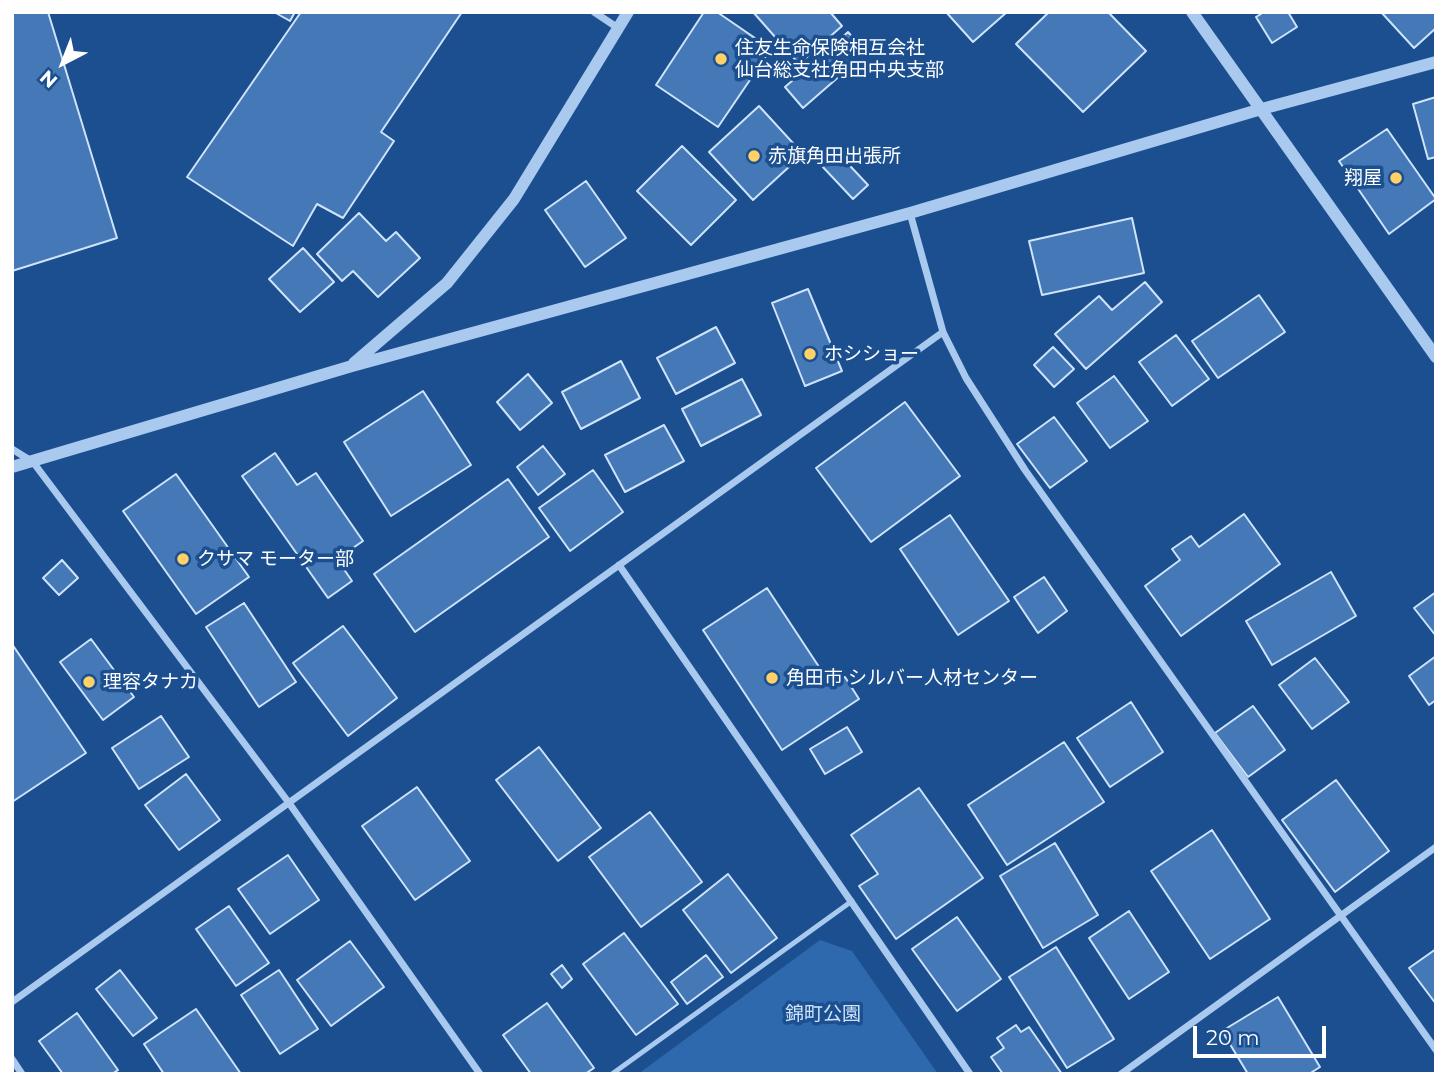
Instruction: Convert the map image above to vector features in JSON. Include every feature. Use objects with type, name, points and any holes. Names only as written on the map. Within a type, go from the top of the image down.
[{"type":"street","points":[[594,12],[618,28]]},
{"type":"street","points":[[352,366],[447,283],[514,199],[628,12]]},
{"type":"street","points":[[1192,12],[1258,110],[1436,357]]},
{"type":"street","points":[[12,467],[352,366],[910,213],[1258,110],[1436,62]]},
{"type":"street","points":[[910,213],[943,332],[967,378],[1025,470],[1436,1050]]},
{"type":"street","points":[[12,1002],[943,332]]},
{"type":"street","points":[[12,449],[33,462],[289,803],[480,1074]]},
{"type":"street","points":[[619,565],[970,1074]]},
{"type":"street","points":[[1121,1074],[1436,848]]},
{"type":"street","points":[[12,1059],[22,1074]]},
{"type":"lane","points":[[612,1074],[852,901]]},
{"type":"green space","name":"錦町公園","points":[[820,940],[852,951],[938,1074],[638,1074]]},
{"type":"building","points":[[12,12],[48,12],[117,238],[12,271]]},
{"type":"building","points":[[274,12],[295,12],[290,21]]},
{"type":"building","points":[[301,12],[462,12],[381,132],[394,141],[343,218],[317,204],[293,246],[187,177]]},
{"type":"building","points":[[704,12],[717,12],[771,49],[718,127],[656,85]]},
{"type":"building","points":[[753,12],[830,12],[842,26],[799,64]]},
{"type":"building","points":[[946,12],[1007,12],[973,42]]},
{"type":"building","points":[[1049,12],[1108,12],[1146,51],[1083,112],[1016,44]]},
{"type":"building","points":[[1264,12],[1288,12],[1297,27],[1272,43],[1256,17]]},
{"type":"building","points":[[1381,12],[1436,12],[1436,28],[1414,48]]},
{"type":"building","points":[[848,32],[866,53],[803,108],[785,87]]},
{"type":"building","points":[[1436,97],[1436,157],[1428,159],[1413,104]]},
{"type":"building","points":[[759,106],[803,154],[753,200],[709,152]]},
{"type":"building","points":[[1387,129],[1436,199],[1389,234],[1339,161]]},
{"type":"building","points":[[682,146],[736,200],[691,245],[637,191]]},
{"type":"building","points":[[835,150],[868,185],[853,199],[820,164]]},
{"type":"building","points":[[586,181],[626,238],[585,267],[545,210]]},
{"type":"building","points":[[359,213],[386,241],[396,232],[420,258],[378,297],[353,271],[342,281],[317,254]]},
{"type":"building","points":[[1132,218],[1144,273],[1042,295],[1029,241]]},
{"type":"building","points":[[303,248],[334,282],[300,312],[269,279]]},
{"type":"building","points":[[1145,282],[1162,302],[1086,369],[1055,334],[1099,296],[1112,310]]},
{"type":"building","points":[[808,289],[842,371],[805,386],[772,303]]},
{"type":"building","points":[[1259,295],[1285,332],[1218,378],[1192,341]]},
{"type":"building","points":[[716,327],[735,363],[676,394],[657,358]]},
{"type":"building","points":[[1176,335],[1209,379],[1172,406],[1139,362]]},
{"type":"building","points":[[1053,347],[1074,369],[1054,387],[1034,365]]},
{"type":"building","points":[[621,361],[640,398],[581,429],[562,392]]},
{"type":"building","points":[[528,374],[552,403],[520,430],[497,402]]},
{"type":"building","points":[[1114,376],[1148,421],[1110,448],[1077,403]]},
{"type":"building","points":[[742,379],[761,415],[701,446],[682,409]]},
{"type":"building","points":[[423,391],[471,465],[391,516],[344,442]]},
{"type":"building","points":[[905,402],[960,476],[871,542],[816,468]]},
{"type":"building","points":[[1054,417],[1087,461],[1050,488],[1017,444]]},
{"type":"building","points":[[664,425],[684,461],[625,492],[605,455]]},
{"type":"building","points":[[543,446],[565,474],[538,495],[517,467]]},
{"type":"building","points":[[275,453],[297,485],[316,473],[363,541],[337,559],[352,581],[328,598],[242,476]]},
{"type":"building","points":[[593,470],[623,512],[570,551],[539,508]]},
{"type":"building","points":[[176,474],[249,577],[196,614],[123,511]]},
{"type":"building","points":[[508,479],[549,537],[415,632],[374,574]]},
{"type":"building","points":[[1244,514],[1280,564],[1181,636],[1145,586],[1180,560],[1172,549],[1191,536],[1199,547]]},
{"type":"building","points":[[950,515],[1009,601],[958,635],[900,549]]},
{"type":"building","points":[[62,560],[78,578],[59,595],[43,578]]},
{"type":"building","points":[[1331,572],[1356,616],[1272,665],[1246,621]]},
{"type":"building","points":[[1044,577],[1067,611],[1038,633],[1014,597]]},
{"type":"building","points":[[767,588],[829,682],[845,677],[859,699],[782,750],[703,630]]},
{"type":"building","points":[[1436,592],[1436,636],[1414,608]]},
{"type":"building","points":[[244,603],[296,682],[259,707],[206,627]]},
{"type":"building","points":[[343,626],[397,698],[348,736],[293,663]]},
{"type":"building","points":[[91,639],[134,697],[103,720],[60,662]]},
{"type":"building","points":[[12,644],[86,753],[12,802]]},
{"type":"building","points":[[1436,656],[1436,700],[1429,705],[1409,676]]},
{"type":"building","points":[[1315,658],[1349,702],[1312,729],[1279,685]]},
{"type":"building","points":[[1131,702],[1163,752],[1110,787],[1077,738]]},
{"type":"building","points":[[1253,706],[1285,750],[1248,777],[1215,733]]},
{"type":"building","points":[[161,716],[189,757],[139,789],[112,748]]},
{"type":"building","points":[[847,727],[862,752],[825,774],[810,749]]},
{"type":"building","points":[[1064,742],[1104,802],[1007,865],[968,805]]},
{"type":"building","points":[[539,747],[601,828],[558,861],[496,780]]},
{"type":"building","points":[[186,774],[220,820],[179,850],[145,805]]},
{"type":"building","points":[[1336,780],[1389,851],[1335,892],[1282,820]]},
{"type":"building","points":[[417,787],[470,861],[415,900],[362,826]]},
{"type":"building","points":[[919,788],[983,878],[896,939],[859,886],[878,874],[851,835]]},
{"type":"building","points":[[650,812],[702,882],[641,927],[589,857]]},
{"type":"building","points":[[1212,830],[1270,919],[1210,959],[1151,871]]},
{"type":"building","points":[[1055,843],[1098,915],[1043,948],[1000,876]]},
{"type":"building","points":[[288,855],[319,900],[270,934],[238,889]]},
{"type":"building","points":[[728,874],[777,938],[731,973],[683,910]]},
{"type":"building","points":[[229,906],[269,963],[236,986],[196,929]]},
{"type":"building","points":[[1129,911],[1169,972],[1129,999],[1089,938]]},
{"type":"building","points":[[957,917],[1001,979],[957,1011],[912,949]]},
{"type":"building","points":[[624,933],[678,1004],[636,1035],[583,964]]},
{"type":"building","points":[[350,941],[384,987],[331,1026],[297,980]]},
{"type":"building","points":[[1056,947],[1114,1039],[1067,1068],[1009,977]]},
{"type":"building","points":[[1436,949],[1436,1004],[1409,968]]},
{"type":"building","points":[[706,955],[723,977],[687,1004],[671,982]]},
{"type":"building","points":[[562,965],[572,979],[562,988],[551,974]]},
{"type":"building","points":[[120,970],[157,1018],[133,1036],[96,989]]},
{"type":"building","points":[[279,970],[318,1029],[280,1054],[241,995]]},
{"type":"building","points":[[1278,997],[1320,1067],[1309,1074],[1248,1074],[1222,1031]]},
{"type":"building","points":[[547,1003],[594,1068],[585,1074],[531,1074],[503,1035]]},
{"type":"building","points":[[196,1009],[241,1074],[164,1074],[144,1044]]},
{"type":"building","points":[[77,1013],[118,1070],[112,1074],[63,1074],[39,1041]]},
{"type":"building","points":[[1016,1025],[1021,1032],[1029,1027],[1062,1074],[1003,1074],[991,1057],[1004,1048],[997,1038]]},
{"type":"place","name":"住友生命保険相互会社 仙台総支社角田中央支部","points":[[721,59]]},
{"type":"place","name":"赤旗角田出張所","points":[[754,156]]},
{"type":"place","name":"翔屋","points":[[1396,178]]},
{"type":"place","name":"ホシショー","points":[[810,354]]},
{"type":"place","name":"クサマ モーター部","points":[[183,559]]},
{"type":"place","name":"角田市 シルバー人材センター","points":[[772,678]]},
{"type":"place","name":"理容タナカ","points":[[89,682]]}]
